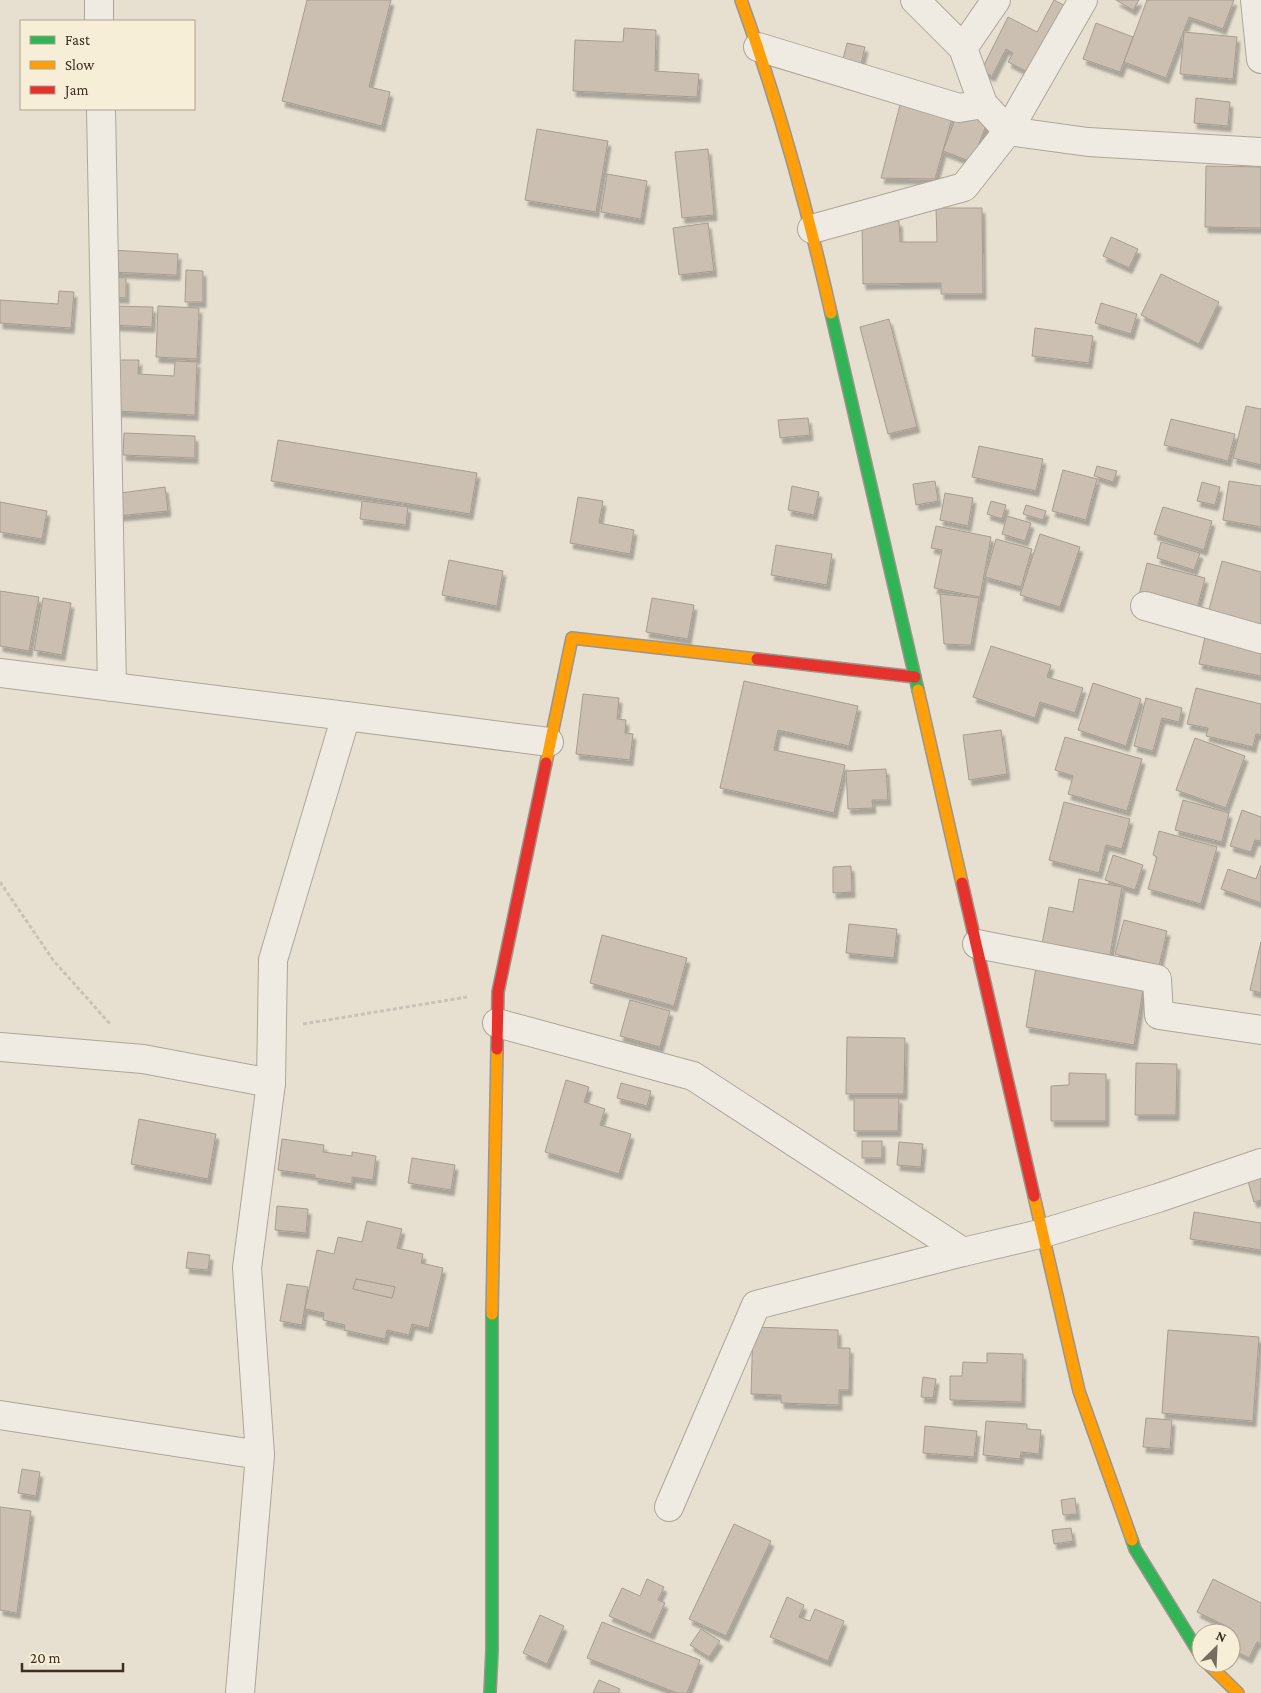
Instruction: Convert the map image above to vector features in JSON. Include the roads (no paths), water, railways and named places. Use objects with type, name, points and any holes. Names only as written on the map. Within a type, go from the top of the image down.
[{"type":"street","points":[[99,0],[99,20]]},
{"type":"street","points":[[742,0],[758,47],[812,229],[1080,1391],[1135,1549],[1191,1640]]},
{"type":"street","points":[[915,0],[963,48],[983,104],[1008,131],[1088,142],[1261,152]]},
{"type":"street","points":[[963,48],[996,0]]},
{"type":"street","points":[[812,229],[964,187],[1008,131],[1084,0]]},
{"type":"street","points":[[1255,0],[1261,59]]},
{"type":"street","points":[[758,47],[959,108],[983,104]]},
{"type":"street","points":[[101,110],[112,687]]},
{"type":"street","points":[[1144,606],[1261,639]]},
{"type":"street","points":[[490,1693],[492,1650],[491,1356],[498,992],[572,638],[915,677]]},
{"type":"street","points":[[0,673],[550,742]]},
{"type":"street","points":[[240,1693],[260,1455],[247,1268],[271,1084],[273,960],[346,716]]},
{"type":"street","points":[[977,944],[1157,979],[1159,1015],[1261,1030]]},
{"type":"street","points":[[497,1023],[692,1076],[963,1252]]},
{"type":"street","points":[[0,1047],[143,1059],[271,1084]]},
{"type":"street","points":[[670,1507],[756,1304],[1044,1233],[1158,1198],[1261,1163]]},
{"type":"street","points":[[0,1415],[260,1455]]},
{"type":"street","points":[[1217,1673],[1238,1693]]}]
